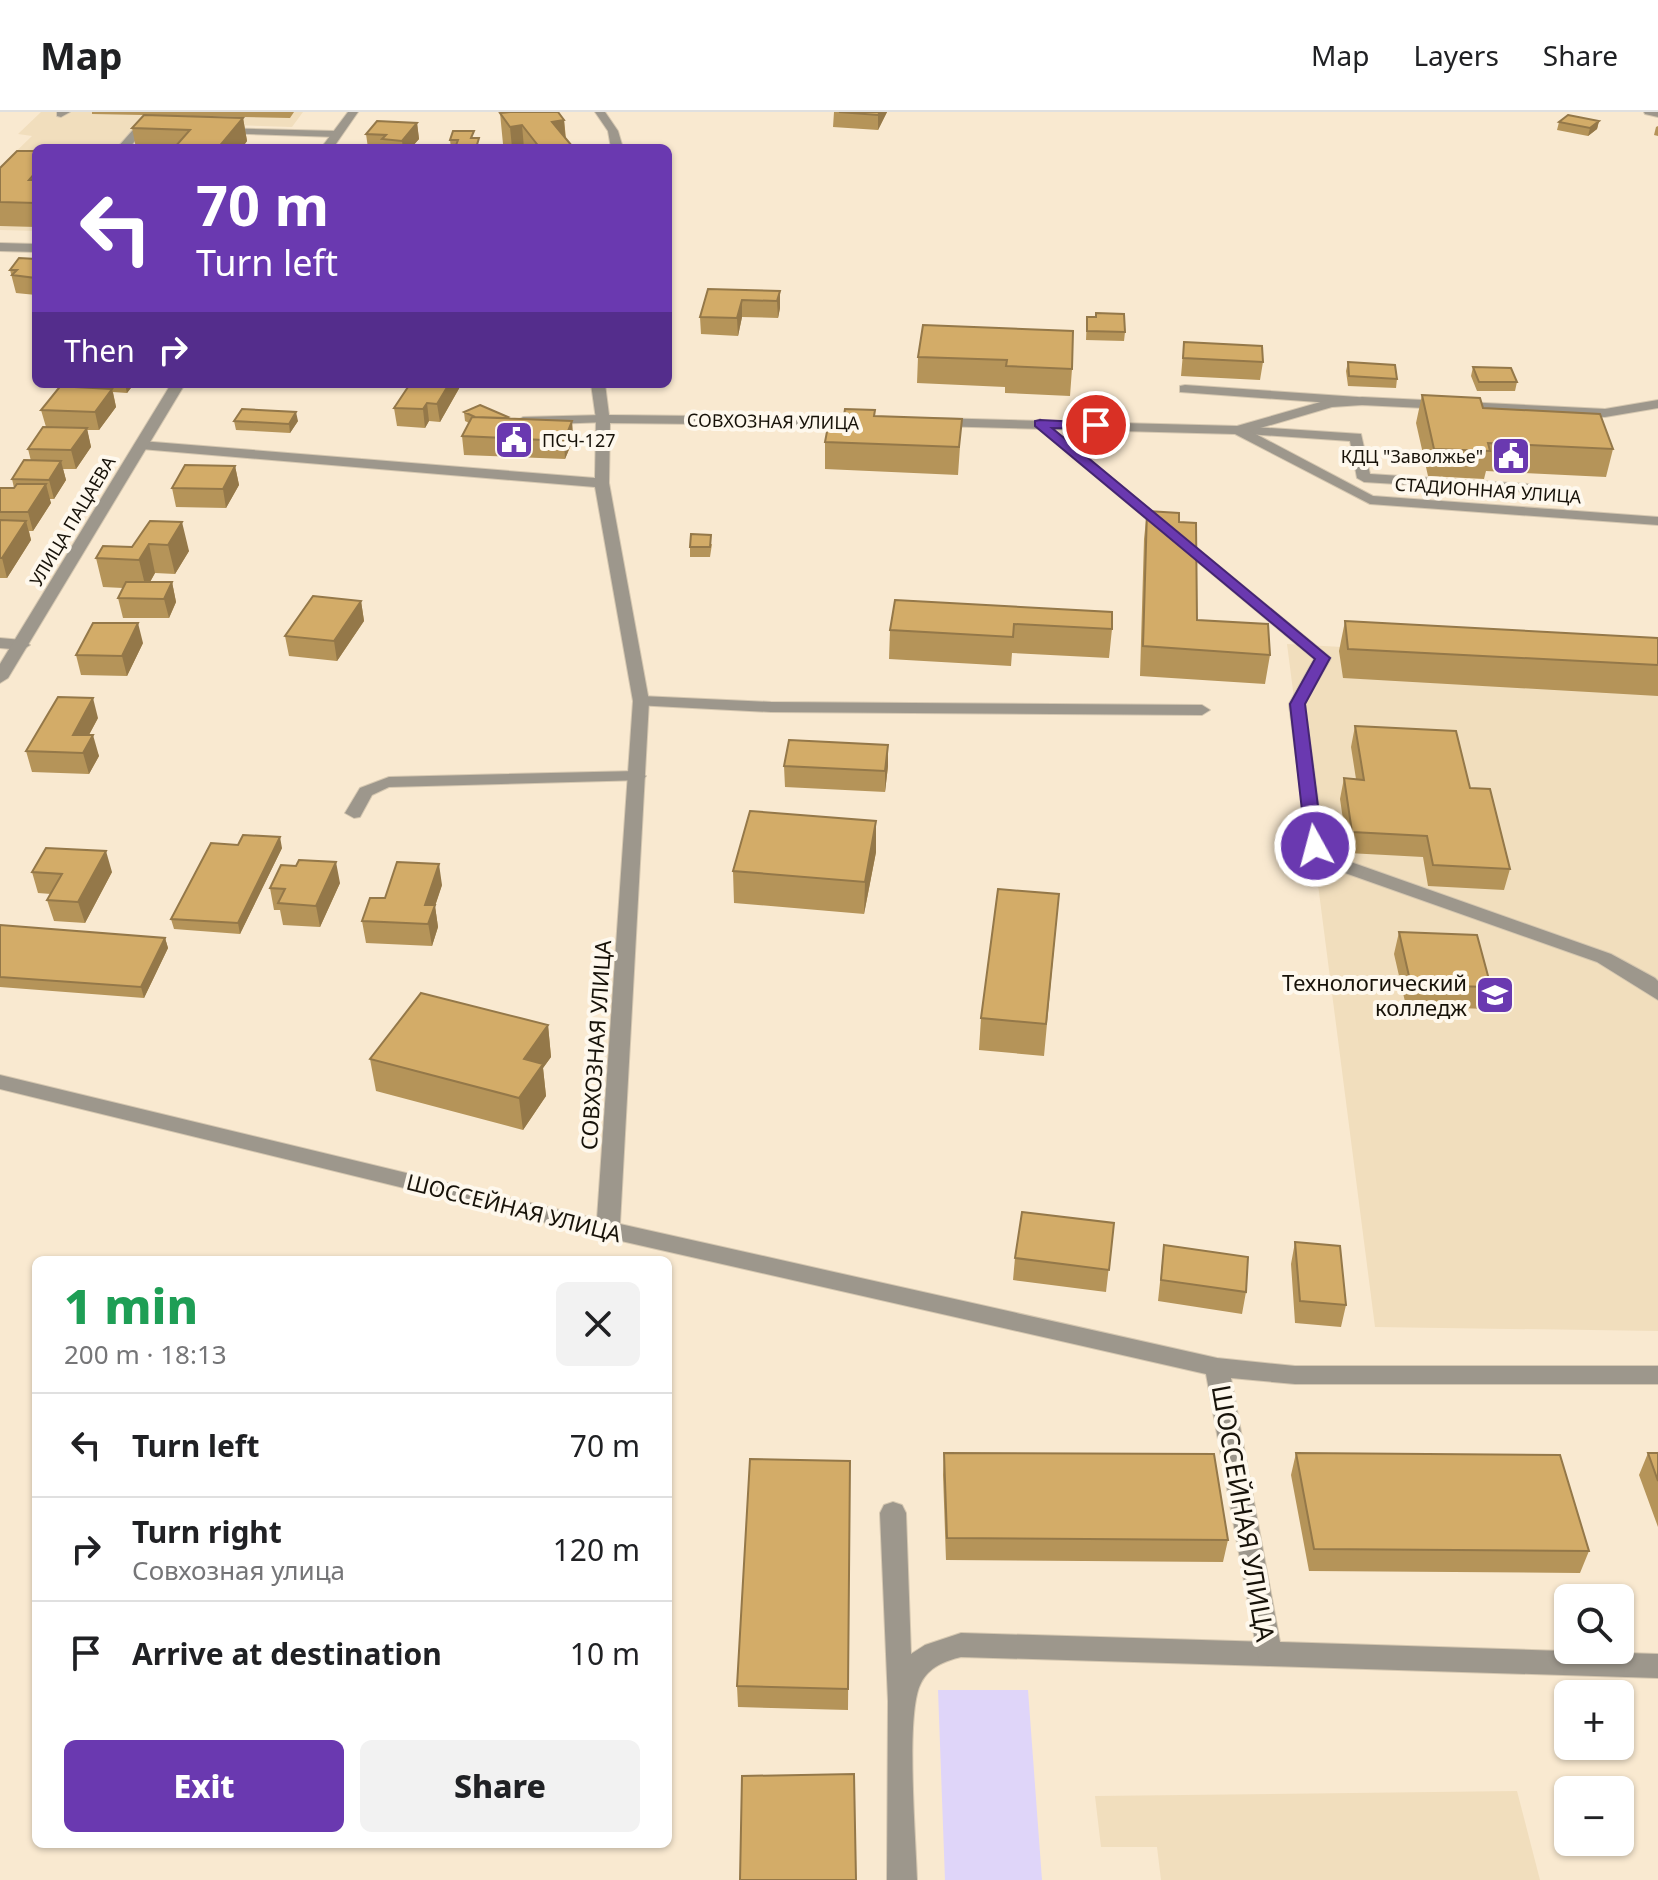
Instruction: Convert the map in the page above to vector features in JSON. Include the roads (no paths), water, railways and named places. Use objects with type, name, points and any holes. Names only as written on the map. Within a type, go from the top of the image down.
[{"type":"street","points":[[330,144],[353,112]]},
{"type":"street","points":[[600,112],[613,131],[616,144]]},
{"type":"street","points":[[1649,112],[1658,114]]},
{"type":"street","points":[[127,144],[143,130],[169,129]]},
{"type":"street","points":[[200,130],[336,134]]},
{"type":"street","points":[[0,247],[32,248]]},
{"type":"street","name":"УЛИЦА ПАЦАЕВА","points":[[0,678],[176,388]]},
{"type":"street","name":"СОВХОЗНАЯ УЛИЦА","points":[[599,388],[603,419],[602,483],[641,701],[608,1230]]},
{"type":"street","points":[[1185,389],[1605,413],[1658,404]]},
{"type":"street","points":[[1238,430],[1331,403],[1362,401]]},
{"type":"street","points":[[512,421],[603,419]]},
{"type":"street","name":"СОВХОЗНАЯ УЛИЦА","points":[[603,419],[884,422]]},
{"type":"street","points":[[915,422],[1040,423],[1356,437],[1364,478],[1543,489]]},
{"type":"street","points":[[1040,423],[1323,658],[1297,704],[1315,846],[1338,864],[1604,958],[1648,983],[1658,993]]},
{"type":"street","name":"СТАДИОННАЯ УЛИЦА","points":[[1238,430],[1370,500],[1658,521]]},
{"type":"street","points":[[141,445],[602,483]]},
{"type":"street","points":[[0,643],[22,645]]},
{"type":"street","points":[[641,701],[771,707],[1202,710]]},
{"type":"street","points":[[354,813],[360,793],[389,782],[637,776]]},
{"type":"street","name":"ШОССЕЙНАЯ УЛИЦА","points":[[0,1082],[608,1230],[1217,1367],[1295,1375],[1658,1375]]},
{"type":"street","name":"ШОССЕЙНАЯ УЛИЦА","points":[[1217,1367],[1269,1654],[1658,1666]]},
{"type":"street","points":[[893,1513],[902,1880]]},
{"type":"street","points":[[899,1712],[903,1689],[916,1664],[937,1650],[961,1645],[1269,1654]]},
{"type":"place","name":"ПСЧ-127","points":[[514,440]]},
{"type":"place","name":"КДЦ \"Заволжье\"","points":[[1511,456]]},
{"type":"place","name":"Технологический колледж","points":[[1495,995]]}]
